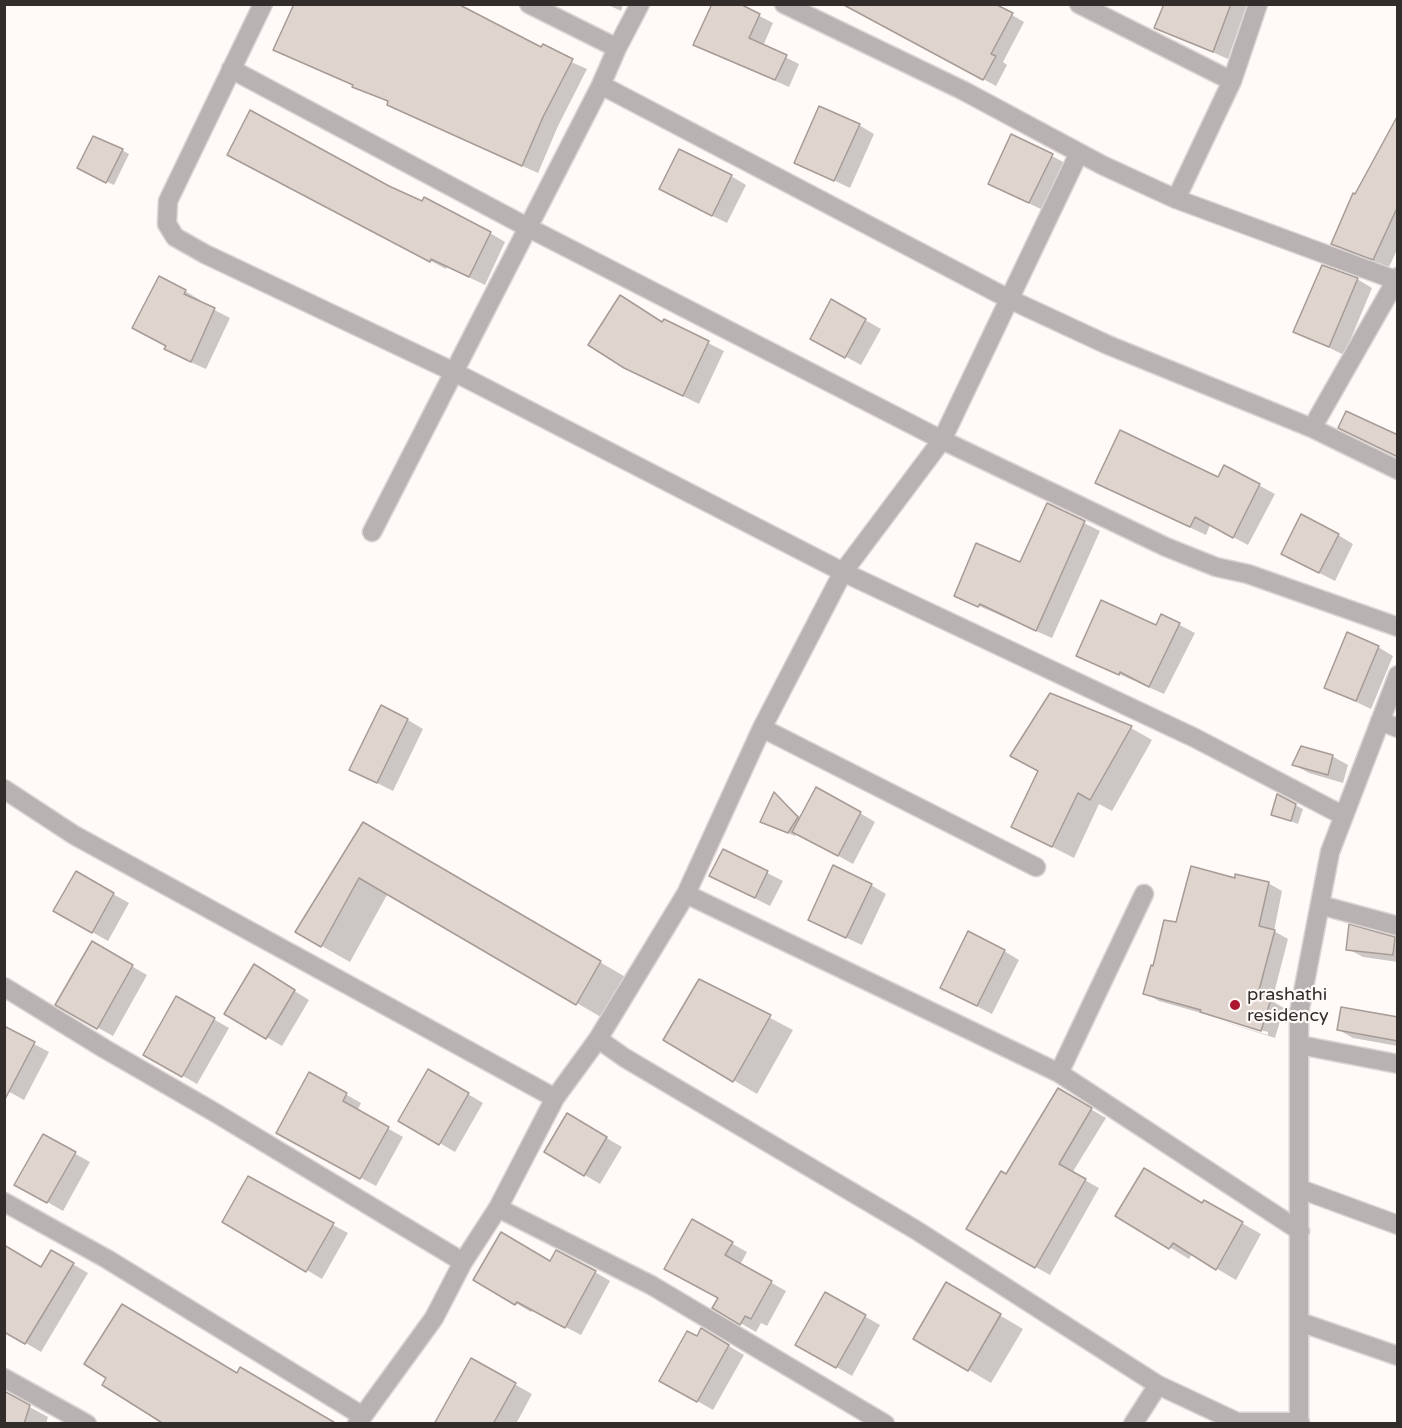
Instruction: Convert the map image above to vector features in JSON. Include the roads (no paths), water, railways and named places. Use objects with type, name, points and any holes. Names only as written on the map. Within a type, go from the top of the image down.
[{"type":"street","points":[[263,4],[168,201],[167,224],[175,237],[205,254],[454,372],[843,572],[1195,738],[1344,816]]},
{"type":"street","points":[[529,4],[617,48]]},
{"type":"street","points":[[372,531],[601,85],[640,4]]},
{"type":"street","points":[[784,4],[964,91],[1079,153],[1176,199],[1397,280],[1312,428]]},
{"type":"street","points":[[1080,4],[1232,81]]},
{"type":"street","points":[[1176,199],[1232,81],[1258,4]]},
{"type":"street","points":[[231,69],[527,227],[942,440],[1166,547],[1216,567],[1248,573],[1398,627]]},
{"type":"street","points":[[601,85],[1009,299],[1108,345],[1312,428],[1398,470]]},
{"type":"street","points":[[4,1202],[107,1259],[359,1419],[434,1318],[463,1262],[498,1208],[555,1098],[598,1039],[686,894],[762,728],[843,572],[942,440],[1079,153]]},
{"type":"street","points":[[598,1039],[625,1058],[916,1230],[1158,1385],[1237,1422],[1300,1423],[1299,1013],[1330,852],[1398,675]]},
{"type":"street","points":[[1380,721],[1398,728]]},
{"type":"street","points":[[762,728],[1036,867]]},
{"type":"street","points":[[4,789],[74,835],[555,1098]]},
{"type":"street","points":[[686,894],[1059,1073],[1300,1231]]},
{"type":"street","points":[[1059,1073],[1144,894]]},
{"type":"street","points":[[1320,905],[1398,926]]},
{"type":"street","points":[[4,987],[463,1262]]},
{"type":"street","points":[[1300,1045],[1398,1064]]},
{"type":"street","points":[[1300,1189],[1398,1225]]},
{"type":"street","points":[[498,1208],[651,1286],[885,1424]]},
{"type":"street","points":[[1300,1322],[1398,1356]]},
{"type":"street","points":[[4,1378],[87,1424]]},
{"type":"street","points":[[1133,1424],[1158,1385]]},
{"type":"place","name":"prashathi residency","points":[[1235,1005]]}]
